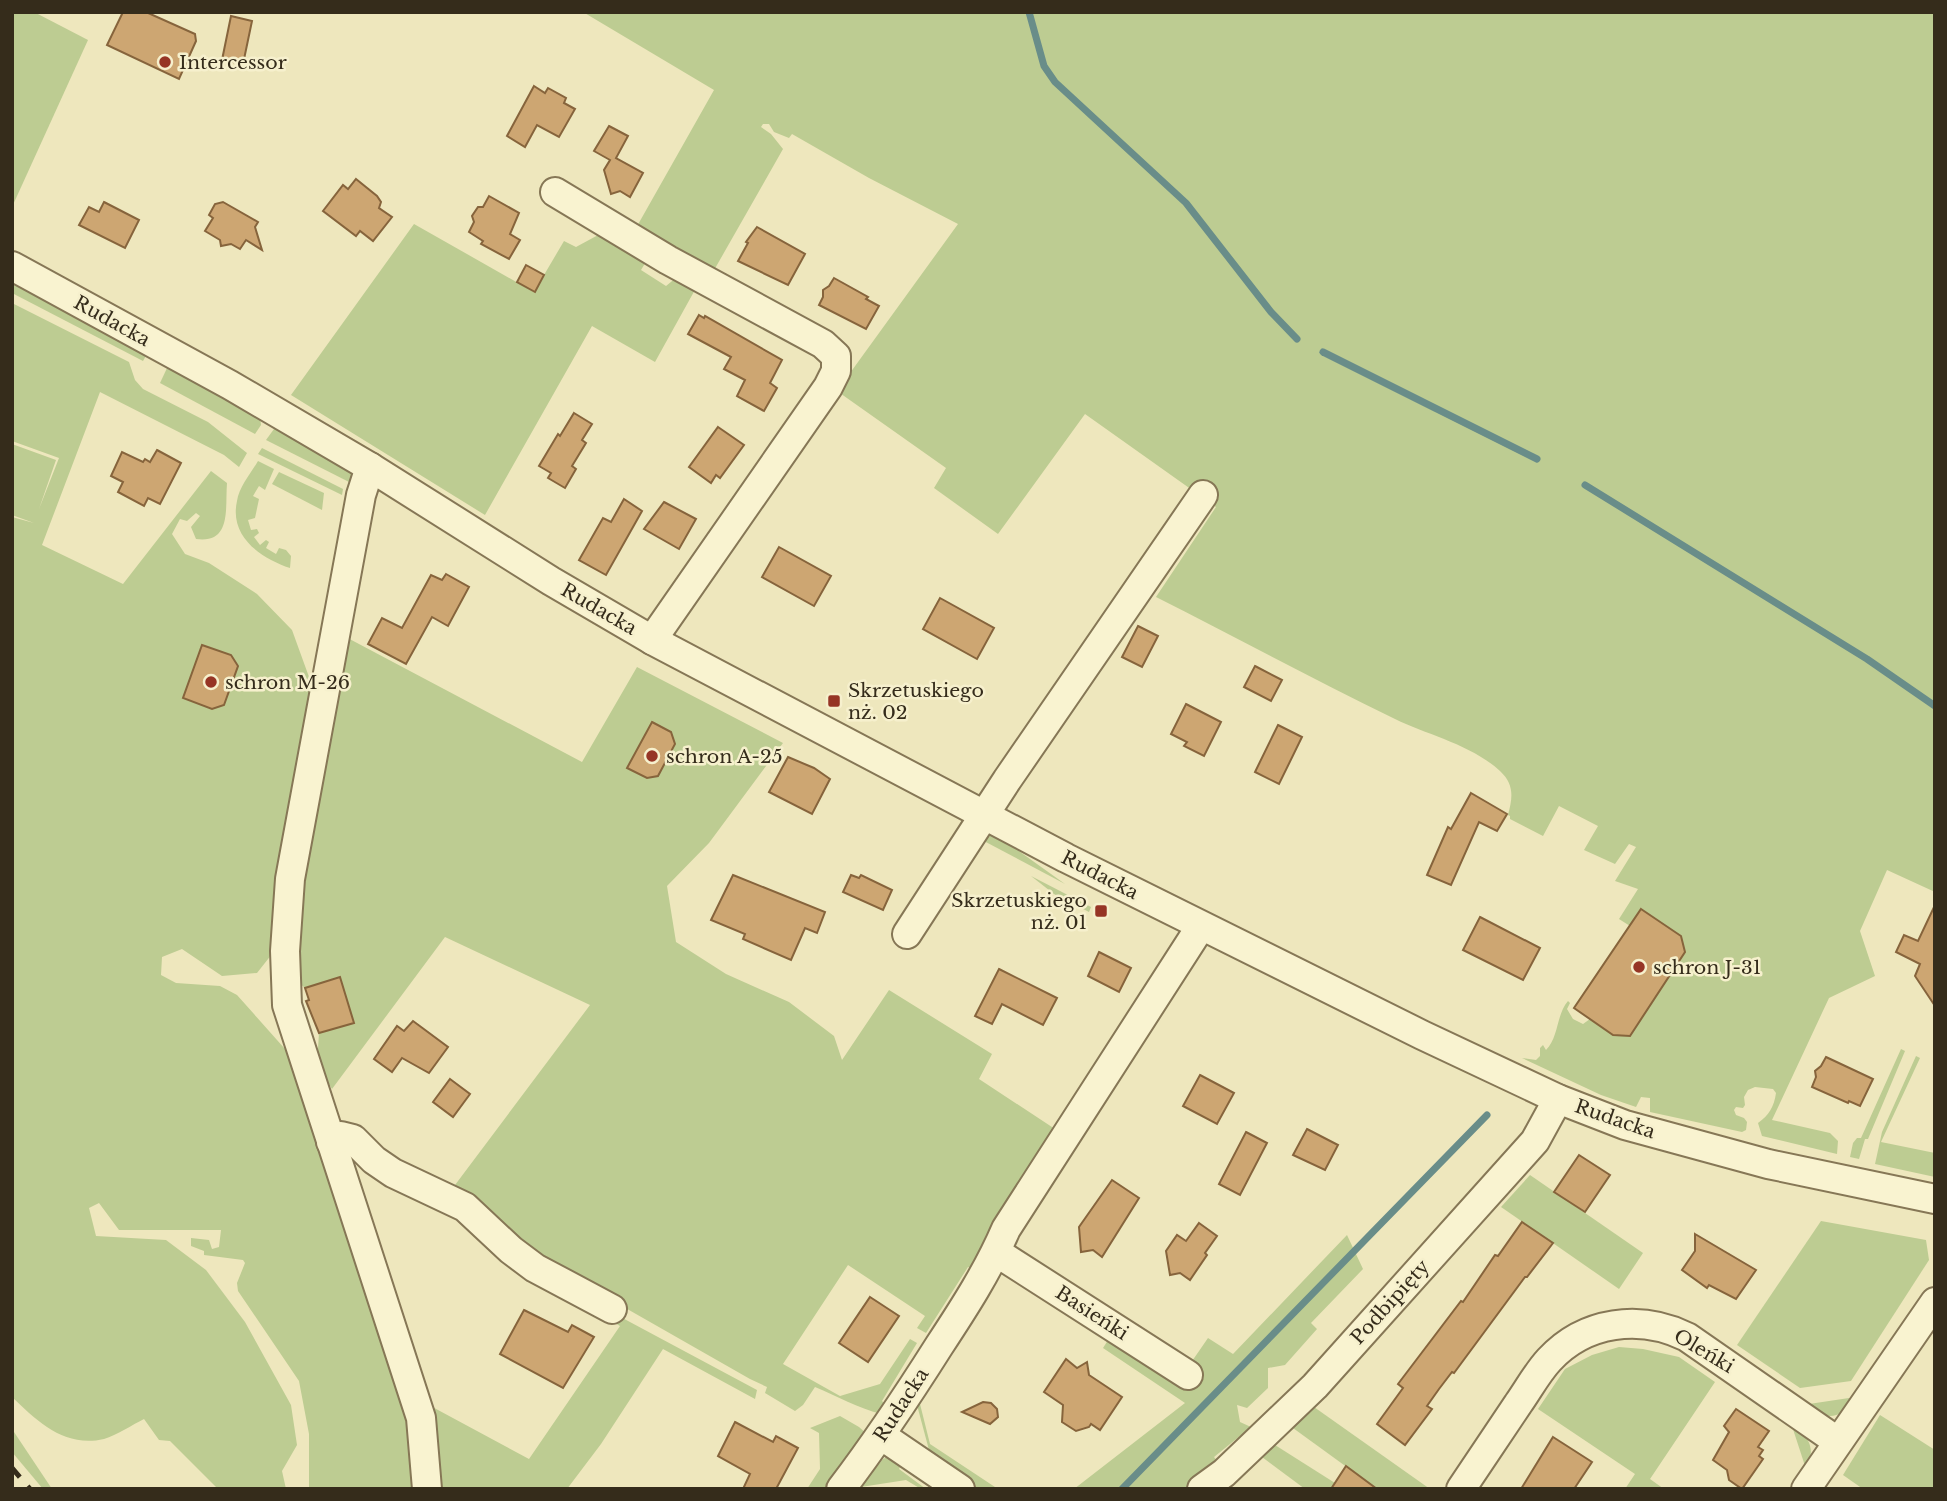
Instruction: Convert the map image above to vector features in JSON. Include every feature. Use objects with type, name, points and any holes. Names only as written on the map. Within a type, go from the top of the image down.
[{"type":"street","points":[[555,192],[668,260],[823,344],[836,356],[836,371],[828,387],[652,640]]},
{"type":"street","name":"Rudacka","points":[[12,266],[230,384],[652,640],[983,815],[1201,926],[1558,1099],[1625,1125],[1730,1154],[1935,1199]]},
{"type":"street","points":[[370,467],[360,495],[290,878],[285,951],[287,1005],[421,1418],[427,1489]]},
{"type":"street","points":[[906,934],[983,815],[1203,495]]},
{"type":"street","name":"Rudacka","points":[[841,1489],[882,1436],[981,1282],[1006,1229],[1201,926]]},
{"type":"street","name":"Podbipięty","points":[[1202,1489],[1224,1473],[1315,1386],[1535,1141],[1558,1099]]},
{"type":"street","points":[[331,1142],[341,1136],[353,1139],[383,1167],[465,1208],[535,1268],[612,1308]]},
{"type":"street","name":"Basieńki","points":[[996,1252],[1188,1375]]},
{"type":"street","points":[[1806,1489],[1935,1302]]},
{"type":"street","name":"Oleńki","points":[[1461,1489],[1550,1358],[1587,1335],[1607,1326],[1626,1323],[1659,1326],[1694,1341],[1837,1441]]},
{"type":"street","points":[[882,1436],[960,1489]]},
{"type":"green space","points":[[12,12],[34,12],[88,40],[12,207]]},
{"type":"green space","points":[[583,12],[1935,12],[1935,892],[1887,870],[1860,931],[1875,976],[1829,998],[1772,1120],[1830,1133],[1838,1141],[1837,1154],[1762,1136],[1758,1123],[1772,1107],[1776,1093],[1773,1089],[1755,1087],[1748,1090],[1743,1108],[1736,1107],[1734,1110],[1736,1115],[1747,1122],[1746,1130],[1742,1132],[1650,1112],[1650,1098],[1641,1097],[1636,1107],[1601,1095],[1522,1058],[1536,1060],[1543,1045],[1546,1050],[1568,1001],[1570,1003],[1567,1009],[1573,1019],[1583,1024],[1590,1019],[1613,1035],[1630,1036],[1685,952],[1681,936],[1642,910],[1630,926],[1619,919],[1638,889],[1615,881],[1636,847],[1629,844],[1615,864],[1584,850],[1598,826],[1559,806],[1543,836],[1510,819],[1508,815],[1511,791],[1508,781],[1489,762],[1365,704],[1156,597],[1216,507],[1085,414],[998,534],[934,488],[946,468],[837,391],[958,224],[792,134],[789,138],[774,132],[769,124],[763,124],[761,127],[771,134],[783,149],[713,272],[636,228],[714,90]]},
{"type":"green space","points":[[414,224],[534,292],[564,241],[576,247],[600,234],[647,260],[641,270],[666,286],[677,277],[696,288],[655,362],[592,326],[485,515],[291,395]]},
{"type":"green space","points":[[15,283],[147,354],[143,361],[12,293],[12,285]]},
{"type":"green space","points":[[12,303],[129,362],[135,380],[143,389],[208,422],[247,453],[239,467],[224,455],[100,392],[42,545],[123,584],[211,471],[227,483],[226,513],[221,530],[208,539],[196,539],[191,527],[200,516],[196,513],[187,521],[180,519],[172,534],[185,554],[209,563],[257,594],[292,630],[313,688],[272,954],[257,973],[222,976],[182,949],[162,957],[161,975],[176,983],[220,986],[237,995],[293,1058],[419,1452],[417,1489],[309,1489],[309,1434],[299,1381],[238,1291],[237,1283],[245,1263],[243,1260],[204,1255],[204,1251],[191,1246],[191,1238],[209,1240],[212,1249],[219,1247],[221,1230],[119,1230],[99,1203],[89,1208],[96,1236],[166,1240],[206,1270],[245,1322],[291,1405],[297,1445],[282,1471],[286,1489],[218,1489],[170,1441],[159,1440],[144,1419],[104,1439],[77,1440],[42,1424],[12,1397],[12,517],[34,523],[12,515],[12,444],[56,460],[39,509],[59,458],[12,441]]},
{"type":"green space","points":[[168,366],[260,417],[261,425],[255,434],[160,383]]},
{"type":"green space","points":[[280,428],[347,468],[355,477],[355,485],[266,440],[274,429]]},
{"type":"green space","points":[[262,448],[343,489],[342,495],[258,454]]},
{"type":"green space","points":[[258,461],[274,469],[265,490],[259,486],[253,496],[259,499],[255,518],[248,520],[251,530],[257,529],[259,533],[254,537],[260,545],[266,540],[269,542],[266,548],[276,554],[279,548],[286,550],[291,556],[290,568],[258,552],[238,525],[238,496]]},
{"type":"green space","points":[[279,472],[324,493],[322,510],[272,484]]},
{"type":"green space","points":[[342,635],[582,762],[637,667],[783,743],[709,843],[667,886],[676,942],[726,974],[789,1002],[834,1036],[842,1060],[889,990],[992,1054],[979,1079],[1058,1131],[974,1270],[968,1267],[926,1333],[917,1328],[925,1316],[848,1265],[783,1364],[840,1396],[880,1384],[910,1339],[917,1343],[882,1401],[888,1407],[881,1414],[815,1387],[803,1405],[795,1411],[765,1393],[767,1387],[522,1249],[455,1185],[590,1005],[445,937],[332,1089],[317,1064],[319,1033],[354,1022],[340,978],[305,988],[297,981],[297,890]]},
{"type":"green space","points":[[992,835],[1002,839],[1065,884],[982,840]]},
{"type":"green space","points":[[1031,876],[1091,907],[1089,912],[1054,894]]},
{"type":"green space","points":[[1901,1049],[1905,1051],[1868,1139],[1865,1139],[1859,1159],[1850,1157],[1853,1143],[1857,1138],[1861,1138]]},
{"type":"green space","points":[[1916,1056],[1920,1058],[1881,1142],[1935,1153],[1935,1177],[1875,1164],[1882,1132]]},
{"type":"green space","points":[[1530,1175],[1643,1253],[1619,1289],[1501,1207]]},
{"type":"green space","points":[[1821,1221],[1926,1240],[1929,1260],[1851,1381],[1800,1388],[1737,1345]]},
{"type":"green space","points":[[1347,1235],[1363,1269],[1311,1323],[1317,1329],[1285,1365],[1268,1368],[1268,1388],[1247,1408],[1237,1405],[1240,1422],[1251,1427],[1214,1457],[1220,1465],[1188,1489],[1074,1489],[1185,1403],[1103,1348],[1110,1337],[1188,1367],[1208,1338],[1233,1354]]},
{"type":"green space","points":[[615,1314],[757,1390],[755,1399],[663,1349],[601,1444],[567,1489],[435,1489],[425,1403],[529,1459],[620,1326],[608,1319]]},
{"type":"green space","points":[[1619,1347],[1679,1357],[1715,1382],[1650,1479],[1664,1489],[1625,1489],[1635,1474],[1538,1409],[1565,1369],[1592,1355]]},
{"type":"green space","points":[[942,1358],[947,1359],[919,1400],[930,1444],[998,1489],[976,1489],[927,1455],[929,1450],[917,1405],[914,1403]]},
{"type":"green space","points":[[1854,1399],[1849,1406],[1833,1416],[1807,1410],[1809,1404]]},
{"type":"green space","points":[[1314,1407],[1430,1489],[1377,1489],[1293,1428]]},
{"type":"green space","points":[[1880,1415],[1935,1450],[1935,1489],[1863,1489],[1843,1475]]},
{"type":"green space","points":[[840,1416],[869,1436],[830,1489],[807,1489],[820,1469],[819,1433],[810,1428]]},
{"type":"green space","points":[[1791,1423],[1806,1437],[1811,1448],[1806,1469]]},
{"type":"green space","points":[[12,1429],[52,1489],[43,1489],[12,1452]]},
{"type":"green space","points":[[1275,1445],[1342,1489],[1305,1489],[1262,1457]]},
{"type":"green space","points":[[887,1457],[902,1463],[899,1469],[926,1489],[906,1480],[861,1487]]},
{"type":"building","name":"Intercessor","points":[[123,12],[146,12],[195,34],[196,41],[179,79],[107,45]]},
{"type":"building","points":[[231,16],[252,21],[243,64],[222,60]]},
{"type":"building","points":[[534,86],[545,93],[548,88],[566,98],[564,103],[575,109],[559,137],[537,125],[525,147],[507,136]]},
{"type":"building","points":[[609,126],[628,136],[616,158],[643,173],[630,197],[620,191],[611,194],[604,170],[610,160],[594,151]]},
{"type":"building","points":[[356,179],[377,196],[381,202],[379,208],[392,217],[373,241],[360,231],[356,236],[323,211],[343,185],[348,189]]},
{"type":"building","points":[[489,196],[519,213],[510,234],[520,240],[509,259],[481,244],[483,241],[469,232],[474,222],[472,216],[478,207],[483,207]]},
{"type":"building","points":[[104,202],[139,220],[125,248],[79,225],[89,207],[99,212]]},
{"type":"building","points":[[223,202],[258,222],[255,227],[262,250],[246,240],[240,249],[231,244],[221,246],[220,240],[205,231],[213,218],[209,215],[215,204]]},
{"type":"building","points":[[757,227],[805,254],[788,285],[738,261],[748,243],[746,242]]},
{"type":"building","points":[[526,265],[544,275],[535,292],[517,282]]},
{"type":"building","points":[[834,278],[879,306],[866,329],[819,305],[823,290]]},
{"type":"building","points":[[699,315],[782,360],[770,383],[777,388],[764,411],[737,396],[745,380],[724,369],[731,357],[688,334]]},
{"type":"building","points":[[574,413],[592,424],[582,440],[586,443],[572,466],[576,469],[565,488],[548,478],[551,473],[539,466]]},
{"type":"building","points":[[718,427],[744,445],[720,478],[716,475],[711,483],[689,467]]},
{"type":"building","points":[[157,450],[181,463],[160,504],[148,498],[144,506],[118,492],[123,482],[111,476],[122,452],[143,462],[145,459],[150,462]]},
{"type":"building","points":[[624,499],[642,511],[606,575],[579,560],[603,518],[611,522]]},
{"type":"building","points":[[664,502],[696,519],[679,549],[644,529]]},
{"type":"building","points":[[779,547],[831,576],[814,606],[762,577]]},
{"type":"building","points":[[446,574],[469,587],[448,626],[432,617],[406,664],[368,644],[382,618],[402,628],[431,575],[442,580]]},
{"type":"building","points":[[940,598],[994,628],[977,659],[923,629]]},
{"type":"building","points":[[1138,626],[1158,636],[1142,667],[1122,657]]},
{"type":"building","name":"schron M-26","points":[[202,645],[231,655],[238,666],[224,705],[212,709],[183,698]]},
{"type":"building","points":[[1255,666],[1282,680],[1271,701],[1244,687]]},
{"type":"building","points":[[1186,704],[1221,722],[1204,756],[1184,746],[1187,742],[1171,734]]},
{"type":"building","name":"schron A-25","points":[[652,722],[671,732],[675,744],[658,776],[647,778],[627,768]]},
{"type":"building","points":[[1278,725],[1302,737],[1279,784],[1255,772]]},
{"type":"building","points":[[788,757],[814,768],[830,779],[812,814],[769,792]]},
{"type":"building","points":[[1471,793],[1507,814],[1497,831],[1479,822],[1451,885],[1427,875],[1448,827],[1451,829]]},
{"type":"building","points":[[733,875],[825,912],[817,933],[805,928],[791,960],[743,939],[745,934],[711,920]]},
{"type":"building","points":[[851,875],[859,878],[861,875],[892,890],[883,910],[843,892]]},
{"type":"building","points":[[1935,905],[1935,1006],[1915,976],[1920,964],[1896,952],[1904,935],[1918,941]]},
{"type":"building","name":"schron J-31","points":[[1641,909],[1681,936],[1685,952],[1630,1036],[1613,1035],[1574,1008]]},
{"type":"building","points":[[1480,917],[1540,948],[1523,980],[1463,950]]},
{"type":"building","points":[[1099,952],[1131,968],[1119,992],[1088,976]]},
{"type":"building","points":[[999,969],[1057,998],[1043,1025],[1002,1004],[992,1024],[975,1016]]},
{"type":"building","points":[[340,977],[354,1023],[319,1033],[306,1001],[309,1000],[305,988]]},
{"type":"building","points":[[413,1021],[448,1047],[429,1073],[402,1058],[392,1072],[374,1059],[397,1026],[404,1031]]},
{"type":"building","points":[[1826,1057],[1873,1079],[1860,1106],[1812,1087],[1815,1071]]},
{"type":"building","points":[[1200,1075],[1234,1093],[1217,1124],[1183,1106]]},
{"type":"building","points":[[450,1079],[470,1094],[453,1117],[433,1102]]},
{"type":"building","points":[[1307,1129],[1338,1145],[1325,1170],[1293,1155]]},
{"type":"building","points":[[1246,1132],[1267,1143],[1240,1195],[1219,1184]]},
{"type":"building","points":[[1579,1155],[1610,1175],[1585,1212],[1554,1192]]},
{"type":"building","points":[[1112,1180],[1139,1198],[1102,1257],[1093,1250],[1081,1252],[1079,1227]]},
{"type":"building","points":[[1522,1222],[1553,1243],[1439,1389],[1427,1406],[1432,1409],[1405,1445],[1377,1424],[1403,1388],[1398,1384]]},
{"type":"building","points":[[1199,1223],[1217,1236],[1205,1253],[1207,1255],[1190,1280],[1180,1273],[1170,1275],[1166,1251],[1177,1235],[1186,1241]]},
{"type":"building","points":[[1695,1234],[1756,1270],[1736,1299],[1709,1285],[1707,1288],[1682,1270],[1695,1251]]},
{"type":"building","points":[[870,1297],[899,1316],[868,1362],[839,1343]]},
{"type":"building","points":[[524,1310],[568,1332],[572,1325],[594,1337],[563,1388],[500,1354]]},
{"type":"building","points":[[1066,1359],[1077,1368],[1087,1362],[1089,1375],[1122,1397],[1100,1430],[1091,1424],[1076,1431],[1062,1422],[1063,1405],[1044,1392]]},
{"type":"building","points":[[983,1402],[991,1403],[997,1409],[998,1417],[990,1424],[962,1412]]},
{"type":"building","points":[[1736,1409],[1769,1431],[1758,1447],[1763,1450],[1759,1456],[1763,1459],[1742,1489],[1729,1480],[1727,1470],[1713,1460],[1729,1432],[1724,1426]]},
{"type":"building","points":[[735,1422],[773,1442],[776,1436],[798,1448],[776,1489],[743,1489],[750,1474],[718,1456]]},
{"type":"building","points":[[1553,1437],[1592,1462],[1574,1489],[1521,1489]]},
{"type":"building","points":[[1346,1466],[1377,1489],[1331,1489]]},
{"type":"waterway","points":[[1029,12],[1044,66],[1055,82],[1186,203],[1271,312],[1297,339]]},
{"type":"waterway","points":[[1323,352],[1537,459]]},
{"type":"waterway","points":[[1585,485],[1867,659],[1935,706]]},
{"type":"waterway","points":[[1122,1489],[1487,1115]]},
{"type":"railway","points":[[12,1468],[30,1489]]},
{"type":"place","name":"Intercessor","points":[[165,62]]},
{"type":"place","name":"schron M-26","points":[[211,682]]},
{"type":"place","name":"Skrzetuskiego nż. 02","points":[[834,701]]},
{"type":"place","name":"schron A-25","points":[[652,756]]},
{"type":"place","name":"Skrzetuskiego nż. 01","points":[[1101,911]]},
{"type":"place","name":"schron J-31","points":[[1639,967]]}]
